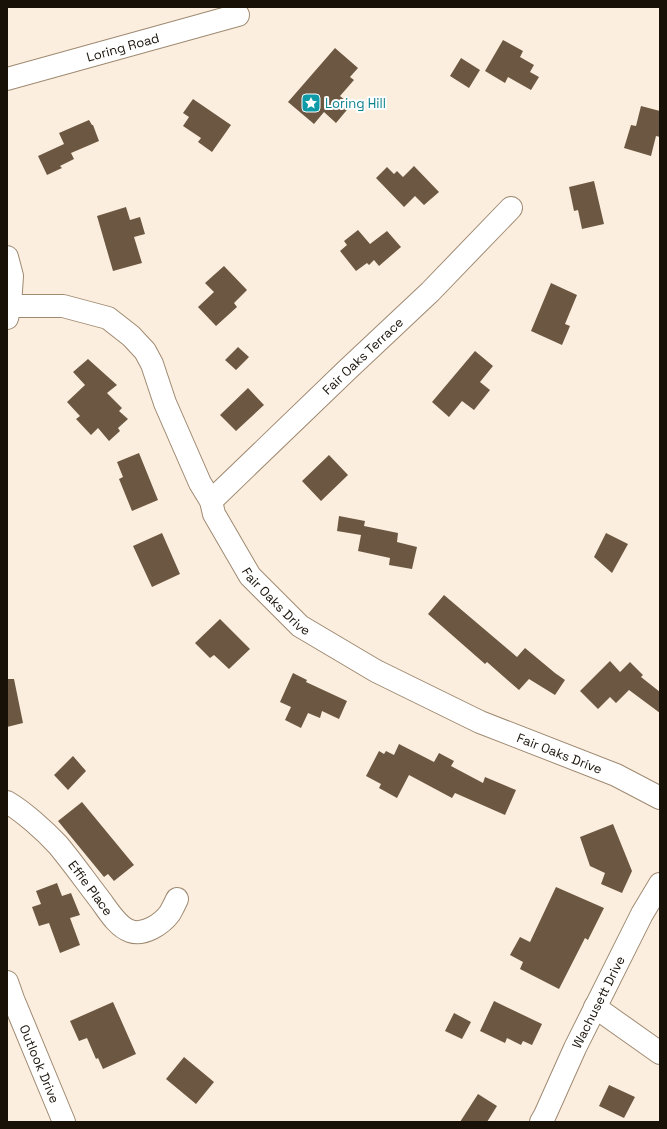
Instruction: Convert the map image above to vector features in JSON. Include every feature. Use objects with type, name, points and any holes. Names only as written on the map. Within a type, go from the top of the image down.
[{"type":"street","name":"Loring Road","points":[[7,79],[238,15]]},
{"type":"street","name":"Fair Oaks Terrace","points":[[211,501],[430,292],[511,208]]},
{"type":"street","points":[[7,257],[12,276],[9,312]]},
{"type":"street","name":"Fair Oaks Drive","points":[[9,312],[63,306],[108,318],[131,336],[145,351],[152,364],[165,403],[200,483],[211,501],[214,514],[250,576],[300,626],[376,671],[480,722],[616,774],[660,798]]},
{"type":"street","name":"Effie Place","points":[[7,802],[19,810],[58,846],[122,927],[131,932],[141,932],[151,929],[169,914],[177,900]]},
{"type":"street","name":"Wachusett Drive","points":[[541,1122],[595,1007],[642,914],[660,884]]},
{"type":"street","name":"Outlook Drive","points":[[7,982],[64,1122]]},
{"type":"street","points":[[595,1007],[660,1053]]},
{"type":"building","points":[[503,40],[523,51],[520,57],[534,65],[530,72],[539,77],[531,90],[508,77],[505,83],[485,71]]},
{"type":"building","points":[[335,48],[358,68],[350,77],[354,80],[340,96],[351,105],[336,123],[324,112],[314,124],[288,102]]},
{"type":"building","points":[[461,58],[480,70],[469,88],[450,76]]},
{"type":"building","points":[[193,99],[231,125],[212,152],[198,142],[201,138],[183,126],[189,117],[183,113]]},
{"type":"building","points":[[641,106],[660,111],[660,137],[656,136],[651,156],[624,148],[631,125],[636,126]]},
{"type":"building","points":[[89,120],[93,125],[99,141],[71,153],[74,159],[60,166],[62,168],[47,175],[38,156],[64,144],[59,133]]},
{"type":"building","points":[[414,166],[439,192],[424,205],[415,196],[404,207],[376,178],[387,167],[394,174],[397,171],[403,177]]},
{"type":"building","points":[[594,181],[604,224],[582,229],[578,210],[574,211],[569,187]]},
{"type":"building","points":[[126,207],[130,220],[140,217],[145,234],[134,237],[142,263],[113,271],[97,216]]},
{"type":"building","points":[[358,230],[370,244],[387,231],[401,247],[379,266],[374,260],[369,265],[367,263],[356,271],[340,251],[347,245],[344,241]]},
{"type":"building","points":[[224,266],[247,290],[234,303],[237,307],[216,326],[198,307],[214,292],[205,283]]},
{"type":"building","points":[[551,283],[577,295],[565,324],[570,326],[562,345],[531,331]]},
{"type":"building","points":[[238,347],[249,357],[236,370],[225,360]]},
{"type":"building","points":[[475,351],[493,366],[480,382],[490,390],[474,410],[462,401],[449,417],[432,402]]},
{"type":"building","points":[[88,359],[117,385],[107,393],[122,408],[119,411],[128,419],[118,428],[120,431],[109,441],[98,428],[91,435],[76,419],[80,416],[67,402],[85,385],[73,372]]},
{"type":"building","points":[[248,388],[264,405],[236,431],[220,415]]},
{"type":"building","points":[[139,453],[158,500],[132,511],[119,479],[123,477],[117,462]]},
{"type":"building","points":[[329,455],[348,475],[321,501],[302,481]]},
{"type":"building","points":[[339,516],[365,521],[364,526],[398,533],[397,542],[417,547],[412,569],[389,565],[390,558],[358,551],[361,535],[337,531]]},
{"type":"building","points":[[162,533],[180,574],[152,587],[133,546]]},
{"type":"building","points":[[606,533],[628,544],[612,573],[594,557]]},
{"type":"building","points":[[444,595],[517,657],[525,648],[565,680],[555,695],[529,679],[519,690],[487,662],[485,664],[428,614]]},
{"type":"building","points":[[220,619],[250,649],[229,669],[214,655],[210,658],[195,643]]},
{"type":"building","points":[[610,661],[620,672],[630,662],[643,675],[641,677],[660,692],[660,713],[629,690],[616,703],[610,697],[598,709],[580,691]]},
{"type":"building","points":[[293,673],[307,680],[306,682],[347,701],[339,719],[322,711],[320,718],[308,713],[301,728],[285,720],[291,707],[280,702]]},
{"type":"building","points":[[7,679],[14,679],[23,723],[7,727]]},
{"type":"building","points":[[399,744],[434,762],[439,753],[454,761],[451,766],[483,783],[485,777],[516,790],[505,815],[455,793],[452,798],[409,775],[397,798],[379,788],[381,784],[366,776],[379,751],[384,754],[386,751],[394,755]]},
{"type":"building","points":[[73,756],[86,771],[68,790],[54,775]]},
{"type":"building","points":[[82,802],[134,865],[114,881],[108,874],[104,877],[58,821]]},
{"type":"building","points":[[613,824],[632,871],[622,893],[601,884],[605,873],[590,866],[580,837]]},
{"type":"building","points":[[57,883],[62,896],[71,893],[80,915],[70,918],[80,945],[60,953],[49,923],[39,926],[32,907],[41,904],[36,891]]},
{"type":"building","points":[[556,887],[604,908],[588,940],[585,938],[559,989],[520,969],[523,962],[510,955],[520,937],[530,942]]},
{"type":"building","points":[[494,1001],[542,1024],[532,1045],[523,1041],[521,1045],[507,1038],[505,1043],[480,1031]]},
{"type":"building","points":[[113,1002],[136,1054],[103,1069],[98,1058],[96,1059],[87,1038],[79,1041],[70,1021]]},
{"type":"building","points":[[454,1013],[471,1022],[462,1039],[445,1031]]},
{"type":"building","points":[[184,1057],[214,1082],[196,1104],[166,1079]]},
{"type":"building","points":[[609,1085],[635,1097],[624,1118],[599,1106]]},
{"type":"building","points":[[478,1094],[497,1106],[487,1122],[460,1122]]},
{"type":"place","name":"Loring Hill","points":[[311,103]]}]
